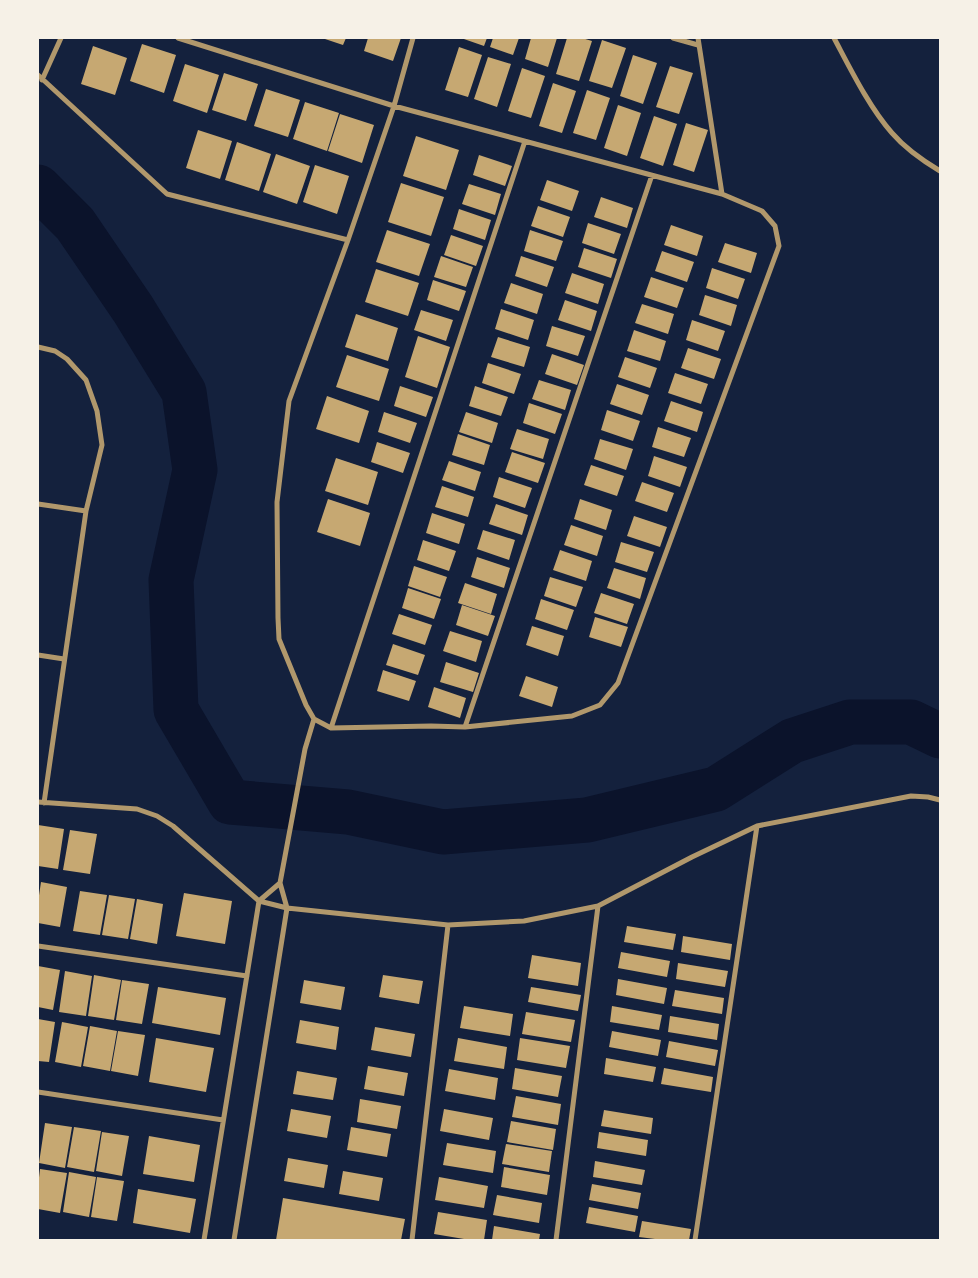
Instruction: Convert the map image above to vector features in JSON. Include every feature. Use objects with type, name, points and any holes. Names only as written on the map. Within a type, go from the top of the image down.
[{"type":"street","points":[[42,80],[61,38]]},
{"type":"street","points":[[178,38],[394,106],[722,194],[762,211],[775,226],[779,246],[618,683],[600,705],[572,716],[464,727],[331,728],[314,719],[279,639],[277,502],[289,401],[348,240],[394,106],[413,38]]},
{"type":"street","points":[[673,38],[698,45]]},
{"type":"street","points":[[698,38],[722,194]]},
{"type":"street","points":[[834,38],[879,116],[893,135],[940,171]]},
{"type":"street","points":[[38,75],[168,194],[348,240]]},
{"type":"street","points":[[331,728],[525,141]]},
{"type":"street","points":[[464,727],[652,175]]},
{"type":"street","points":[[38,347],[55,351],[67,359],[86,380],[97,411],[102,445],[86,511],[44,803]]},
{"type":"street","points":[[38,504],[86,511]]},
{"type":"street","points":[[38,655],[64,659]]},
{"type":"street","points":[[234,1240],[287,908],[280,883],[305,748],[314,719]]},
{"type":"street","points":[[38,802],[138,809],[158,816],[173,826],[259,901],[287,908],[448,925],[524,921],[598,906],[692,857],[757,826],[911,796],[940,800]]},
{"type":"street","points":[[694,1240],[757,826]]},
{"type":"street","points":[[204,1240],[259,901],[280,883]]},
{"type":"street","points":[[556,1240],[598,906]]},
{"type":"street","points":[[412,1240],[448,925]]},
{"type":"street","points":[[38,946],[247,976]]},
{"type":"street","points":[[38,1092],[223,1120]]},
{"type":"building","points":[[322,38],[346,38],[343,45]]},
{"type":"building","points":[[368,38],[401,38],[393,61],[364,51]]},
{"type":"building","points":[[461,38],[487,38],[484,46]]},
{"type":"building","points":[[493,38],[519,38],[513,55],[490,47]]},
{"type":"building","points":[[531,38],[557,38],[548,67],[525,59]]},
{"type":"building","points":[[567,38],[582,38],[592,41],[579,81],[556,74]]},
{"type":"building","points":[[602,40],[626,48],[612,88],[589,81]]},
{"type":"building","points":[[142,44],[176,55],[164,93],[130,81]]},
{"type":"building","points":[[93,46],[127,58],[115,95],[81,84]]},
{"type":"building","points":[[459,47],[482,55],[468,97],[445,90]]},
{"type":"building","points":[[633,55],[657,63],[643,104],[620,96]]},
{"type":"building","points":[[488,57],[511,64],[497,107],[474,99]]},
{"type":"building","points":[[185,64],[219,75],[207,113],[173,101]]},
{"type":"building","points":[[670,66],[693,73],[679,114],[656,107]]},
{"type":"building","points":[[522,68],[545,76],[531,118],[508,111]]},
{"type":"building","points":[[224,73],[258,84],[246,121],[212,110]]},
{"type":"building","points":[[553,83],[576,91],[562,133],[539,126]]},
{"type":"building","points":[[266,89],[300,100],[288,137],[254,126]]},
{"type":"building","points":[[587,90],[610,98],[596,140],[573,133]]},
{"type":"building","points":[[305,102],[339,113],[327,151],[293,139]]},
{"type":"building","points":[[618,105],[641,113],[627,156],[604,148]]},
{"type":"building","points":[[340,114],[374,125],[362,163],[328,151]]},
{"type":"building","points":[[654,116],[677,124],[663,166],[640,158]]},
{"type":"building","points":[[686,123],[708,130],[694,172],[673,165]]},
{"type":"building","points":[[198,130],[232,141],[220,179],[186,168]]},
{"type":"building","points":[[416,136],[459,150],[446,190],[403,176]]},
{"type":"building","points":[[237,142],[271,154],[259,191],[225,180]]},
{"type":"building","points":[[276,154],[310,166],[297,204],[263,192]]},
{"type":"building","points":[[479,155],[512,166],[505,186],[473,175]]},
{"type":"building","points":[[315,165],[349,176],[337,214],[303,202]]},
{"type":"building","points":[[547,180],[579,191],[572,211],[540,200]]},
{"type":"building","points":[[401,183],[444,197],[431,236],[388,222]]},
{"type":"building","points":[[469,184],[501,194],[495,215],[462,204]]},
{"type":"building","points":[[601,197],[633,208],[627,228],[594,217]]},
{"type":"building","points":[[538,206],[570,217],[563,237],[531,226]]},
{"type":"building","points":[[459,209],[491,220],[485,240],[453,229]]},
{"type":"building","points":[[588,223],[621,234],[614,254],[582,243]]},
{"type":"building","points":[[671,225],[703,236],[697,256],[664,245]]},
{"type":"building","points":[[387,230],[430,244],[419,276],[376,262]]},
{"type":"building","points":[[530,230],[563,241],[556,261],[524,251]]},
{"type":"building","points":[[451,235],[483,246],[476,266],[444,255]]},
{"type":"building","points":[[725,243],[757,253],[751,273],[718,262]]},
{"type":"building","points":[[584,248],[617,259],[611,278],[578,267]]},
{"type":"building","points":[[662,251],[694,262],[687,282],[655,271]]},
{"type":"building","points":[[441,256],[473,267],[466,287],[434,277]]},
{"type":"building","points":[[521,256],[554,267],[547,287],[515,276]]},
{"type":"building","points":[[712,268],[745,279],[738,299],[706,288]]},
{"type":"building","points":[[376,269],[419,283],[408,316],[365,302]]},
{"type":"building","points":[[572,273],[604,284],[598,304],[565,293]]},
{"type":"building","points":[[651,277],[684,288],[677,308],[644,297]]},
{"type":"building","points":[[433,280],[466,291],[459,311],[427,300]]},
{"type":"building","points":[[511,283],[543,294],[537,314],[504,303]]},
{"type":"building","points":[[705,295],[737,305],[731,326],[699,315]]},
{"type":"building","points":[[565,300],[597,311],[591,331],[558,320]]},
{"type":"building","points":[[642,304],[674,314],[668,334],[635,323]]},
{"type":"building","points":[[501,309],[534,320],[528,340],[495,329]]},
{"type":"building","points":[[421,310],[453,320],[446,341],[414,330]]},
{"type":"building","points":[[356,314],[398,328],[388,361],[345,347]]},
{"type":"building","points":[[692,320],[725,331],[718,351],[686,340]]},
{"type":"building","points":[[552,326],[585,336],[578,356],[546,346]]},
{"type":"building","points":[[634,330],[666,341],[660,361],[627,351]]},
{"type":"building","points":[[418,336],[450,347],[437,388],[405,377]]},
{"type":"building","points":[[498,337],[530,347],[524,367],[491,357]]},
{"type":"building","points":[[688,348],[721,359],[714,379],[681,368]]},
{"type":"building","points":[[552,354],[584,365],[577,385],[545,374]]},
{"type":"building","points":[[347,355],[389,369],[379,401],[336,387]]},
{"type":"building","points":[[625,357],[657,368],[650,388],[618,377]]},
{"type":"building","points":[[488,363],[521,374],[514,394],[482,383]]},
{"type":"building","points":[[675,373],[708,384],[701,404],[668,393]]},
{"type":"building","points":[[539,380],[571,390],[565,410],[532,399]]},
{"type":"building","points":[[617,384],[649,395],[642,415],[610,404]]},
{"type":"building","points":[[400,386],[433,397],[426,417],[394,406]]},
{"type":"building","points":[[475,386],[508,397],[501,416],[469,406]]},
{"type":"building","points":[[327,396],[369,411],[359,443],[316,429]]},
{"type":"building","points":[[671,401],[703,412],[697,432],[664,421]]},
{"type":"building","points":[[529,403],[562,414],[555,434],[523,423]]},
{"type":"building","points":[[607,410],[640,421],[633,441],[601,430]]},
{"type":"building","points":[[384,412],[417,423],[410,443],[378,432]]},
{"type":"building","points":[[466,412],[498,423],[492,443],[459,432]]},
{"type":"building","points":[[658,427],[691,438],[684,457],[652,447]]},
{"type":"building","points":[[517,429],[549,439],[543,459],[510,449]]},
{"type":"building","points":[[458,434],[490,445],[484,465],[452,455]]},
{"type":"building","points":[[600,439],[633,449],[626,470],[594,459]]},
{"type":"building","points":[[377,442],[410,453],[403,473],[371,462]]},
{"type":"building","points":[[512,452],[545,463],[538,483],[505,472]]},
{"type":"building","points":[[654,456],[687,467],[680,487],[648,476]]},
{"type":"building","points":[[336,458],[378,472],[368,505],[325,491]]},
{"type":"building","points":[[449,461],[481,472],[475,491],[442,480]]},
{"type":"building","points":[[591,465],[624,476],[617,496],[584,485]]},
{"type":"building","points":[[499,477],[532,488],[525,508],[493,497]]},
{"type":"building","points":[[642,482],[674,493],[667,512],[635,501]]},
{"type":"building","points":[[442,486],[474,497],[468,517],[435,507]]},
{"type":"building","points":[[328,499],[370,513],[360,546],[317,532]]},
{"type":"building","points":[[580,499],[612,510],[606,530],[574,519]]},
{"type":"building","points":[[496,504],[528,515],[522,535],[489,524]]},
{"type":"building","points":[[432,513],[465,524],[459,544],[426,533]]},
{"type":"building","points":[[634,516],[667,527],[660,547],[627,536]]},
{"type":"building","points":[[571,525],[603,536],[597,556],[564,545]]},
{"type":"building","points":[[483,530],[515,540],[509,560],[477,549]]},
{"type":"building","points":[[423,540],[456,551],[449,571],[417,560]]},
{"type":"building","points":[[621,542],[654,552],[647,572],[615,562]]},
{"type":"building","points":[[560,550],[592,561],[586,581],[553,570]]},
{"type":"building","points":[[477,557],[510,568],[504,588],[471,577]]},
{"type":"building","points":[[414,566],[447,577],[440,597],[408,586]]},
{"type":"building","points":[[614,568],[646,578],[640,599],[607,588]]},
{"type":"building","points":[[550,577],[583,587],[576,607],[544,596]]},
{"type":"building","points":[[465,583],[497,594],[491,614],[458,603]]},
{"type":"building","points":[[408,588],[441,599],[434,619],[402,608]]},
{"type":"building","points":[[601,593],[634,604],[627,624],[594,613]]},
{"type":"building","points":[[541,599],[574,610],[567,630],[535,619]]},
{"type":"building","points":[[462,605],[495,616],[488,636],[456,625]]},
{"type":"building","points":[[399,614],[432,625],[425,645],[392,634]]},
{"type":"building","points":[[595,617],[628,627],[621,647],[589,637]]},
{"type":"building","points":[[532,626],[564,636],[558,656],[526,645]]},
{"type":"building","points":[[450,631],[482,641],[476,662],[443,651]]},
{"type":"building","points":[[393,644],[425,655],[418,675],[386,665]]},
{"type":"building","points":[[446,662],[479,673],[473,692],[440,682]]},
{"type":"building","points":[[383,670],[416,681],[409,701],[377,691]]},
{"type":"building","points":[[526,676],[558,687],[552,707],[519,696]]},
{"type":"building","points":[[434,687],[466,698],[460,718],[428,707]]},
{"type":"building","points":[[38,825],[64,829],[58,869],[38,866]]},
{"type":"building","points":[[70,830],[97,834],[90,874],[63,870]]},
{"type":"building","points":[[41,882],[67,887],[60,927],[38,923],[38,902]]},
{"type":"building","points":[[80,891],[107,895],[100,935],[73,931]]},
{"type":"building","points":[[184,893],[232,901],[225,944],[176,936]]},
{"type":"building","points":[[109,895],[135,899],[128,939],[102,935]]},
{"type":"building","points":[[137,899],[163,904],[157,944],[130,939]]},
{"type":"building","points":[[627,926],[676,934],[673,950],[624,942]]},
{"type":"building","points":[[683,936],[732,944],[730,960],[681,952]]},
{"type":"building","points":[[621,952],[670,961],[667,977],[618,968]]},
{"type":"building","points":[[532,955],[581,963],[578,986],[528,978]]},
{"type":"building","points":[[678,963],[728,971],[725,987],[676,979]]},
{"type":"building","points":[[38,966],[60,970],[53,1010],[38,1007]]},
{"type":"building","points":[[65,971],[92,976],[86,1016],[59,1012]]},
{"type":"building","points":[[94,975],[121,980],[114,1020],[88,1016]]},
{"type":"building","points":[[383,975],[423,981],[419,1004],[379,997]]},
{"type":"building","points":[[618,979],[667,988],[664,1004],[616,995]]},
{"type":"building","points":[[122,980],[149,984],[142,1024],[116,1020]]},
{"type":"building","points":[[304,980],[345,987],[341,1010],[300,1003]]},
{"type":"building","points":[[158,987],[226,998],[220,1035],[152,1023]]},
{"type":"building","points":[[531,987],[581,995],[578,1011],[528,1002]]},
{"type":"building","points":[[675,990],[724,998],[722,1014],[672,1006]]},
{"type":"building","points":[[464,1006],[513,1014],[510,1036],[460,1028]]},
{"type":"building","points":[[612,1006],[662,1015],[659,1030],[610,1022]]},
{"type":"building","points":[[526,1012],[575,1020],[571,1042],[522,1034]]},
{"type":"building","points":[[670,1016],[719,1024],[717,1040],[668,1032]]},
{"type":"building","points":[[38,1019],[55,1022],[49,1062],[38,1061]]},
{"type":"building","points":[[300,1020],[339,1027],[336,1050],[296,1043]]},
{"type":"building","points":[[62,1022],[88,1027],[81,1067],[55,1062]]},
{"type":"building","points":[[90,1026],[117,1031],[110,1071],[83,1066]]},
{"type":"building","points":[[375,1027],[415,1034],[411,1057],[371,1050]]},
{"type":"building","points":[[118,1031],[145,1035],[138,1076],[111,1071]]},
{"type":"building","points":[[612,1031],[661,1040],[658,1056],[609,1047]]},
{"type":"building","points":[[156,1038],[214,1048],[206,1092],[149,1082]]},
{"type":"building","points":[[458,1038],[507,1047],[504,1069],[454,1061]]},
{"type":"building","points":[[520,1038],[570,1046],[566,1068],[517,1060]]},
{"type":"building","points":[[669,1041],[718,1050],[715,1066],[666,1057]]},
{"type":"building","points":[[606,1058],[656,1067],[653,1082],[604,1074]]},
{"type":"building","points":[[368,1066],[408,1073],[404,1096],[364,1089]]},
{"type":"building","points":[[515,1068],[562,1076],[558,1097],[512,1089]]},
{"type":"building","points":[[664,1068],[713,1077],[711,1092],[661,1084]]},
{"type":"building","points":[[449,1069],[498,1078],[495,1100],[445,1091]]},
{"type":"building","points":[[297,1071],[337,1078],[333,1100],[293,1094]]},
{"type":"building","points":[[516,1096],[561,1104],[558,1125],[512,1117]]},
{"type":"building","points":[[360,1099],[401,1106],[397,1129],[357,1122]]},
{"type":"building","points":[[291,1109],[331,1116],[327,1138],[287,1131]]},
{"type":"building","points":[[444,1109],[493,1118],[489,1140],[440,1131]]},
{"type":"building","points":[[604,1110],[653,1118],[651,1134],[601,1126]]},
{"type":"building","points":[[511,1121],[556,1129],[553,1150],[507,1142]]},
{"type":"building","points":[[45,1123],[72,1127],[65,1168],[39,1163]]},
{"type":"building","points":[[74,1127],[101,1131],[94,1172],[67,1167]]},
{"type":"building","points":[[351,1127],[391,1134],[387,1157],[347,1150]]},
{"type":"building","points":[[102,1132],[129,1136],[122,1176],[96,1171]]},
{"type":"building","points":[[599,1132],[648,1140],[646,1156],[597,1148]]},
{"type":"building","points":[[149,1136],[200,1145],[194,1182],[143,1174]]},
{"type":"building","points":[[447,1143],[496,1151],[493,1173],[443,1165]]},
{"type":"building","points":[[506,1144],[552,1151],[549,1172],[502,1164]]},
{"type":"building","points":[[288,1158],[328,1165],[324,1188],[284,1181]]},
{"type":"building","points":[[595,1161],[645,1170],[642,1185],[593,1177]]},
{"type":"building","points":[[504,1167],[550,1175],[547,1195],[501,1187]]},
{"type":"building","points":[[40,1169],[67,1173],[60,1213],[38,1209]]},
{"type":"building","points":[[343,1171],[383,1178],[379,1201],[339,1194]]},
{"type":"building","points":[[69,1172],[96,1177],[89,1217],[63,1212]]},
{"type":"building","points":[[97,1177],[124,1181],[117,1221],[91,1217]]},
{"type":"building","points":[[439,1177],[488,1186],[484,1208],[435,1200]]},
{"type":"building","points":[[592,1184],[641,1193],[638,1209],[589,1200]]},
{"type":"building","points":[[138,1189],[196,1199],[190,1233],[133,1223]]},
{"type":"building","points":[[497,1195],[542,1203],[539,1223],[493,1215]]},
{"type":"building","points":[[283,1198],[405,1219],[401,1240],[276,1240]]},
{"type":"building","points":[[589,1207],[638,1216],[635,1232],[586,1223]]},
{"type":"building","points":[[438,1212],[487,1220],[484,1240],[470,1240],[434,1234]]},
{"type":"building","points":[[642,1221],[691,1229],[689,1240],[663,1240],[639,1237]]},
{"type":"building","points":[[494,1226],[540,1234],[539,1240],[492,1240]]},
{"type":"waterway","points":[[38,187],[75,224],[133,309],[184,392],[195,470],[171,580],[176,710],[230,802],[348,812],[443,832],[587,820],[716,789],[792,741],[850,722],[911,722],[940,736]]}]
